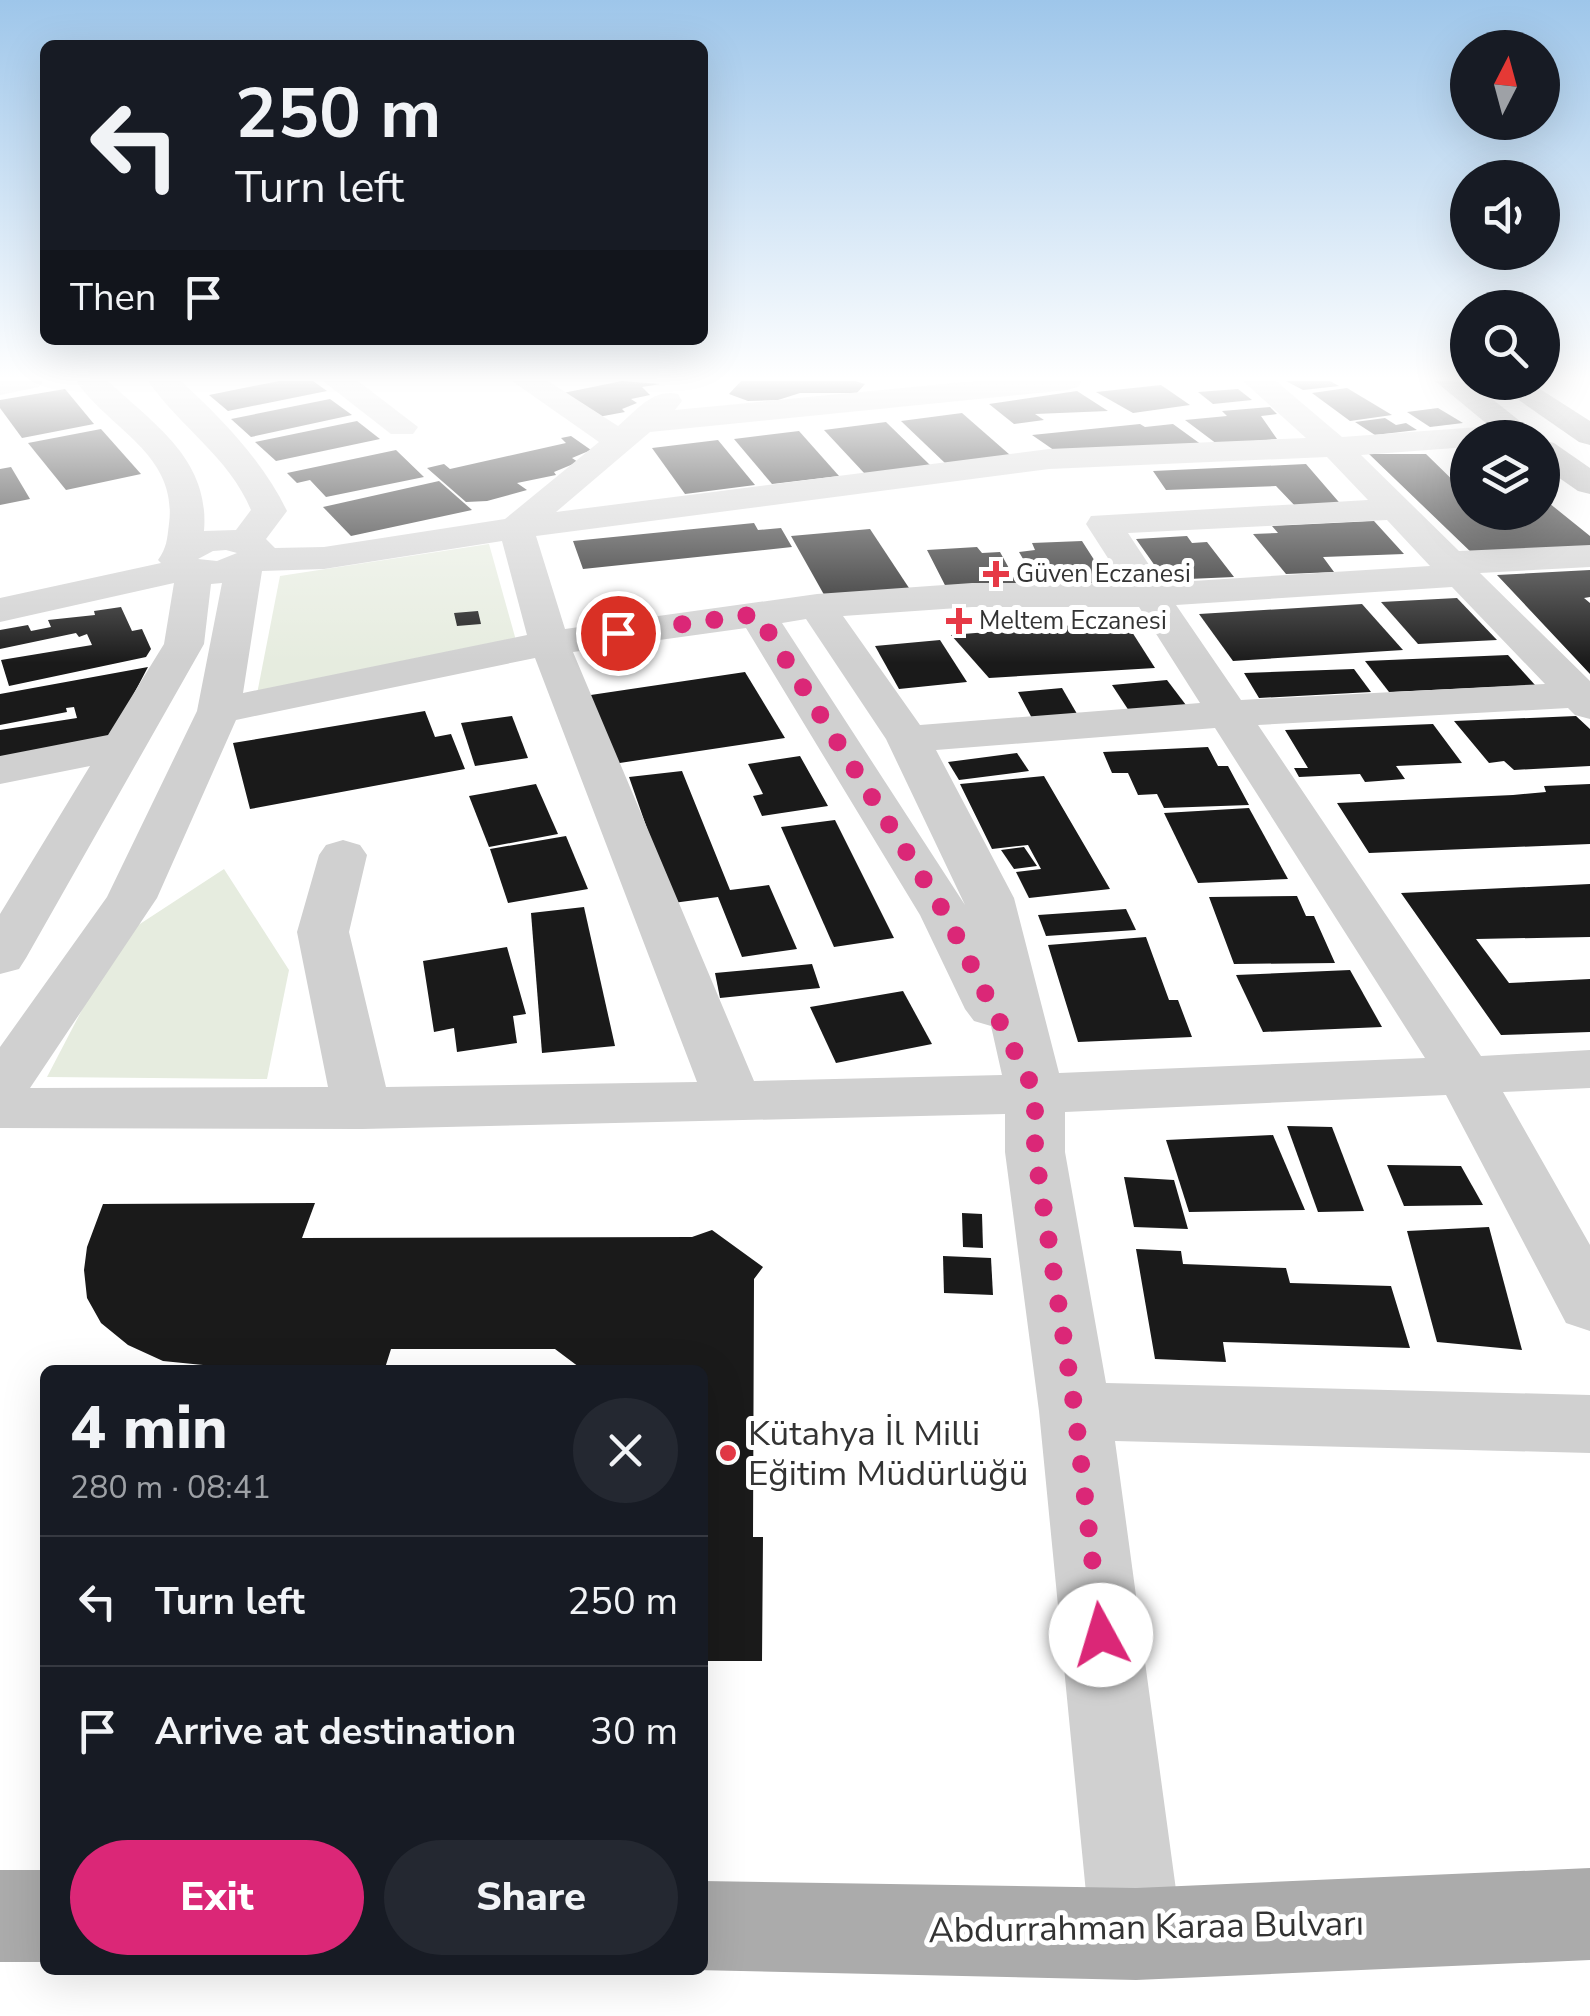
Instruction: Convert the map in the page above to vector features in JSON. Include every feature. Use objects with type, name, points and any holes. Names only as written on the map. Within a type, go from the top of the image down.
[{"type":"main road","name":"Abdurrahman Karaa Bulvarı","points":[[708,1927],[1136,1934],[1590,1914]]},
{"type":"main road","points":[[0,1916],[40,1916]]},
{"type":"street","points":[[0,958],[184,644],[184,532],[189,512],[180,475]]},
{"type":"street","points":[[0,1089],[132,898],[219,711],[248,553],[269,512],[262,490],[249,475]]},
{"type":"street","points":[[516,528],[579,475]]},
{"type":"street","points":[[2,605],[185,562],[208,542],[248,553],[324,558],[516,528],[920,475]]},
{"type":"street","points":[[1363,475],[1586,698]]},
{"type":"street","points":[[219,711],[548,643],[817,606],[972,594],[1149,595],[1244,553],[1395,509]]},
{"type":"street","points":[[1590,556],[1455,569],[1244,553],[1104,524],[1466,1076],[1590,1305]]},
{"type":"street","points":[[516,528],[548,643],[733,1101]]},
{"type":"street","points":[[817,606],[908,739],[989,898],[1035,1092],[1035,1152],[1075,1411],[1136,1934]]},
{"type":"street","points":[[757,614],[946,915],[1035,1092]]},
{"type":"street","points":[[908,739],[1228,714],[1586,698]]},
{"type":"street","points":[[0,770],[128,745]]},
{"type":"street","points":[[343,855],[322,932],[362,1110]]},
{"type":"street","points":[[0,1108],[362,1110],[733,1101],[1590,1069]]},
{"type":"street","points":[[1075,1411],[1590,1424]]},
{"type":"shaded area","points":[[489,544],[517,644],[256,699],[280,576]]},
{"type":"shaded area","points":[[224,869],[289,970],[267,1079],[47,1077],[120,937]]},
{"type":"building","points":[[0,475],[16,475],[30,499],[0,505]]},
{"type":"building","points":[[54,475],[136,475],[66,490]]},
{"type":"building","points":[[289,475],[424,477],[326,497],[310,480],[297,483]]},
{"type":"building","points":[[435,475],[556,475],[517,483],[527,490],[487,501],[466,502]]},
{"type":"building","points":[[671,475],[747,475],[755,485],[685,494]]},
{"type":"building","points":[[764,475],[839,476],[772,484]]},
{"type":"building","points":[[1156,475],[1316,475],[1344,508],[1298,509],[1276,486],[1166,490]]},
{"type":"building","points":[[1391,475],[1448,475],[1450,530],[1560,530],[1560,512],[1590,536],[1590,549],[1474,555]]},
{"type":"building","points":[[439,481],[472,510],[351,536],[323,507]]},
{"type":"building","points":[[1374,521],[1404,554],[1323,557],[1334,572],[1286,574],[1253,534],[1278,533],[1272,526]]},
{"type":"building","points":[[754,523],[758,530],[781,528],[792,547],[583,569],[573,541]]},
{"type":"building","points":[[870,529],[911,591],[827,600],[791,536]]},
{"type":"building","points":[[1187,536],[1192,543],[1207,542],[1234,577],[1165,580],[1136,539]]},
{"type":"building","points":[[1082,541],[1109,583],[1040,588],[1019,552],[1035,550],[1032,543]]},
{"type":"building","points":[[977,547],[982,553],[1000,552],[1020,588],[949,593],[927,550]]},
{"type":"building","points":[[1590,570],[1590,597],[1584,598],[1590,603],[1590,674],[1497,575]]},
{"type":"building","points":[[1457,598],[1497,640],[1418,644],[1381,602]]},
{"type":"building","points":[[1362,604],[1403,650],[1233,661],[1199,614]]},
{"type":"building","points":[[121,607],[132,631],[142,629],[151,649],[146,657],[9,686],[1,660],[92,645],[87,634],[79,637],[76,633],[0,649],[0,630],[28,625],[31,631],[51,627],[48,620],[95,615],[94,611]]},
{"type":"building","points":[[478,611],[481,624],[457,626],[454,613]]},
{"type":"building","points":[[1125,621],[1155,668],[989,678],[951,635]]},
{"type":"building","points":[[940,640],[967,682],[899,689],[875,646]]},
{"type":"building","points":[[1508,655],[1535,685],[1389,692],[1365,661]]},
{"type":"building","points":[[148,667],[109,741],[0,759],[0,730],[77,718],[74,707],[66,708],[67,712],[0,725],[0,694]]},
{"type":"building","points":[[1354,669],[1371,692],[1259,698],[1244,673]]},
{"type":"building","points":[[745,672],[785,738],[613,764],[584,696]]},
{"type":"building","points":[[1167,680],[1189,709],[1131,714],[1112,685]]},
{"type":"building","points":[[1062,688],[1080,719],[1034,722],[1018,692]]},
{"type":"building","points":[[425,711],[435,737],[451,734],[465,769],[250,809],[233,743]]},
{"type":"building","points":[[512,716],[528,758],[475,766],[461,723]]},
{"type":"building","points":[[1576,716],[1590,729],[1590,766],[1514,770],[1504,761],[1489,763],[1454,721]]},
{"type":"building","points":[[1433,724],[1462,763],[1396,766],[1405,779],[1365,782],[1360,774],[1299,777],[1294,768],[1308,768],[1285,730]]},
{"type":"building","points":[[1208,747],[1218,766],[1228,766],[1249,805],[1164,808],[1157,794],[1138,795],[1128,773],[1112,773],[1103,752]]},
{"type":"building","points":[[1017,753],[1029,771],[959,780],[948,762]]},
{"type":"building","points":[[800,756],[828,806],[762,816],[753,796],[763,794],[748,764]]},
{"type":"building","points":[[682,771],[730,890],[769,885],[797,949],[742,957],[718,897],[673,903],[629,777]]},
{"type":"building","points":[[1044,776],[1110,889],[1029,898],[1016,872],[1041,869],[1028,845],[992,849],[960,784]]},
{"type":"building","points":[[536,784],[558,834],[489,847],[469,796]]},
{"type":"building","points":[[1590,784],[1590,844],[1369,853],[1337,803],[1513,795],[1546,792],[1544,786]]},
{"type":"building","points":[[1249,808],[1288,879],[1198,883],[1164,813]]},
{"type":"building","points":[[835,820],[894,938],[834,947],[781,827]]},
{"type":"building","points":[[566,836],[588,889],[508,903],[490,849]]},
{"type":"building","points":[[1024,847],[1037,866],[1014,869],[1001,850]]},
{"type":"building","points":[[1590,884],[1590,937],[1476,939],[1509,983],[1590,979],[1590,1032],[1501,1035],[1401,893]]},
{"type":"building","points":[[1297,896],[1306,916],[1314,916],[1335,963],[1234,964],[1209,897]]},
{"type":"building","points":[[584,907],[615,1046],[542,1053],[531,913]]},
{"type":"building","points":[[1126,909],[1136,930],[1046,936],[1038,915]]},
{"type":"building","points":[[1146,937],[1169,1000],[1178,1000],[1192,1037],[1078,1042],[1048,945]]},
{"type":"building","points":[[507,947],[526,1014],[513,1016],[517,1043],[457,1052],[454,1028],[434,1032],[423,961]]},
{"type":"building","points":[[812,964],[820,988],[720,998],[715,973]]},
{"type":"building","points":[[1350,970],[1382,1027],[1263,1032],[1236,975]]},
{"type":"building","points":[[903,991],[932,1044],[836,1063],[810,1007]]},
{"type":"building","points":[[1287,1126],[1332,1127],[1364,1211],[1318,1212]]},
{"type":"building","points":[[1273,1135],[1305,1210],[1189,1212],[1166,1140]]},
{"type":"building","points":[[1387,1165],[1461,1166],[1483,1205],[1404,1206]]},
{"type":"building","points":[[1124,1177],[1174,1180],[1188,1229],[1134,1227]]},
{"type":"building","name":"Kütahya İl Milli Eğitim Müdürlüğü","points":[[315,1203],[302,1238],[692,1237],[712,1230],[763,1267],[754,1279],[753,1537],[763,1537],[762,1661],[708,1661],[708,1365],[576,1365],[555,1349],[391,1349],[386,1365],[203,1365],[163,1361],[128,1345],[101,1323],[87,1298],[87,1247],[103,1204]]},
{"type":"building","points":[[962,1213],[982,1214],[983,1248],[963,1247]]},
{"type":"building","points":[[1489,1227],[1522,1350],[1437,1342],[1407,1231]]},
{"type":"building","points":[[1136,1249],[1181,1251],[1183,1264],[1286,1268],[1290,1283],[1391,1286],[1410,1348],[1223,1342],[1226,1362],[1155,1359]]},
{"type":"building","points":[[943,1256],[991,1258],[993,1295],[944,1293]]},
{"type":"place","name":"Güven Eczanesi","points":[[996,574]]},
{"type":"place","name":"Meltem Eczanesi","points":[[959,621]]},
{"type":"place","name":"Kütahya İl Milli Eğitim Müdürlüğü","points":[[728,1453]]},
{"type":"route","points":[[618,633],[757,614],[946,915],[1035,1092],[1035,1152],[1075,1411],[1101,1635]]}]
